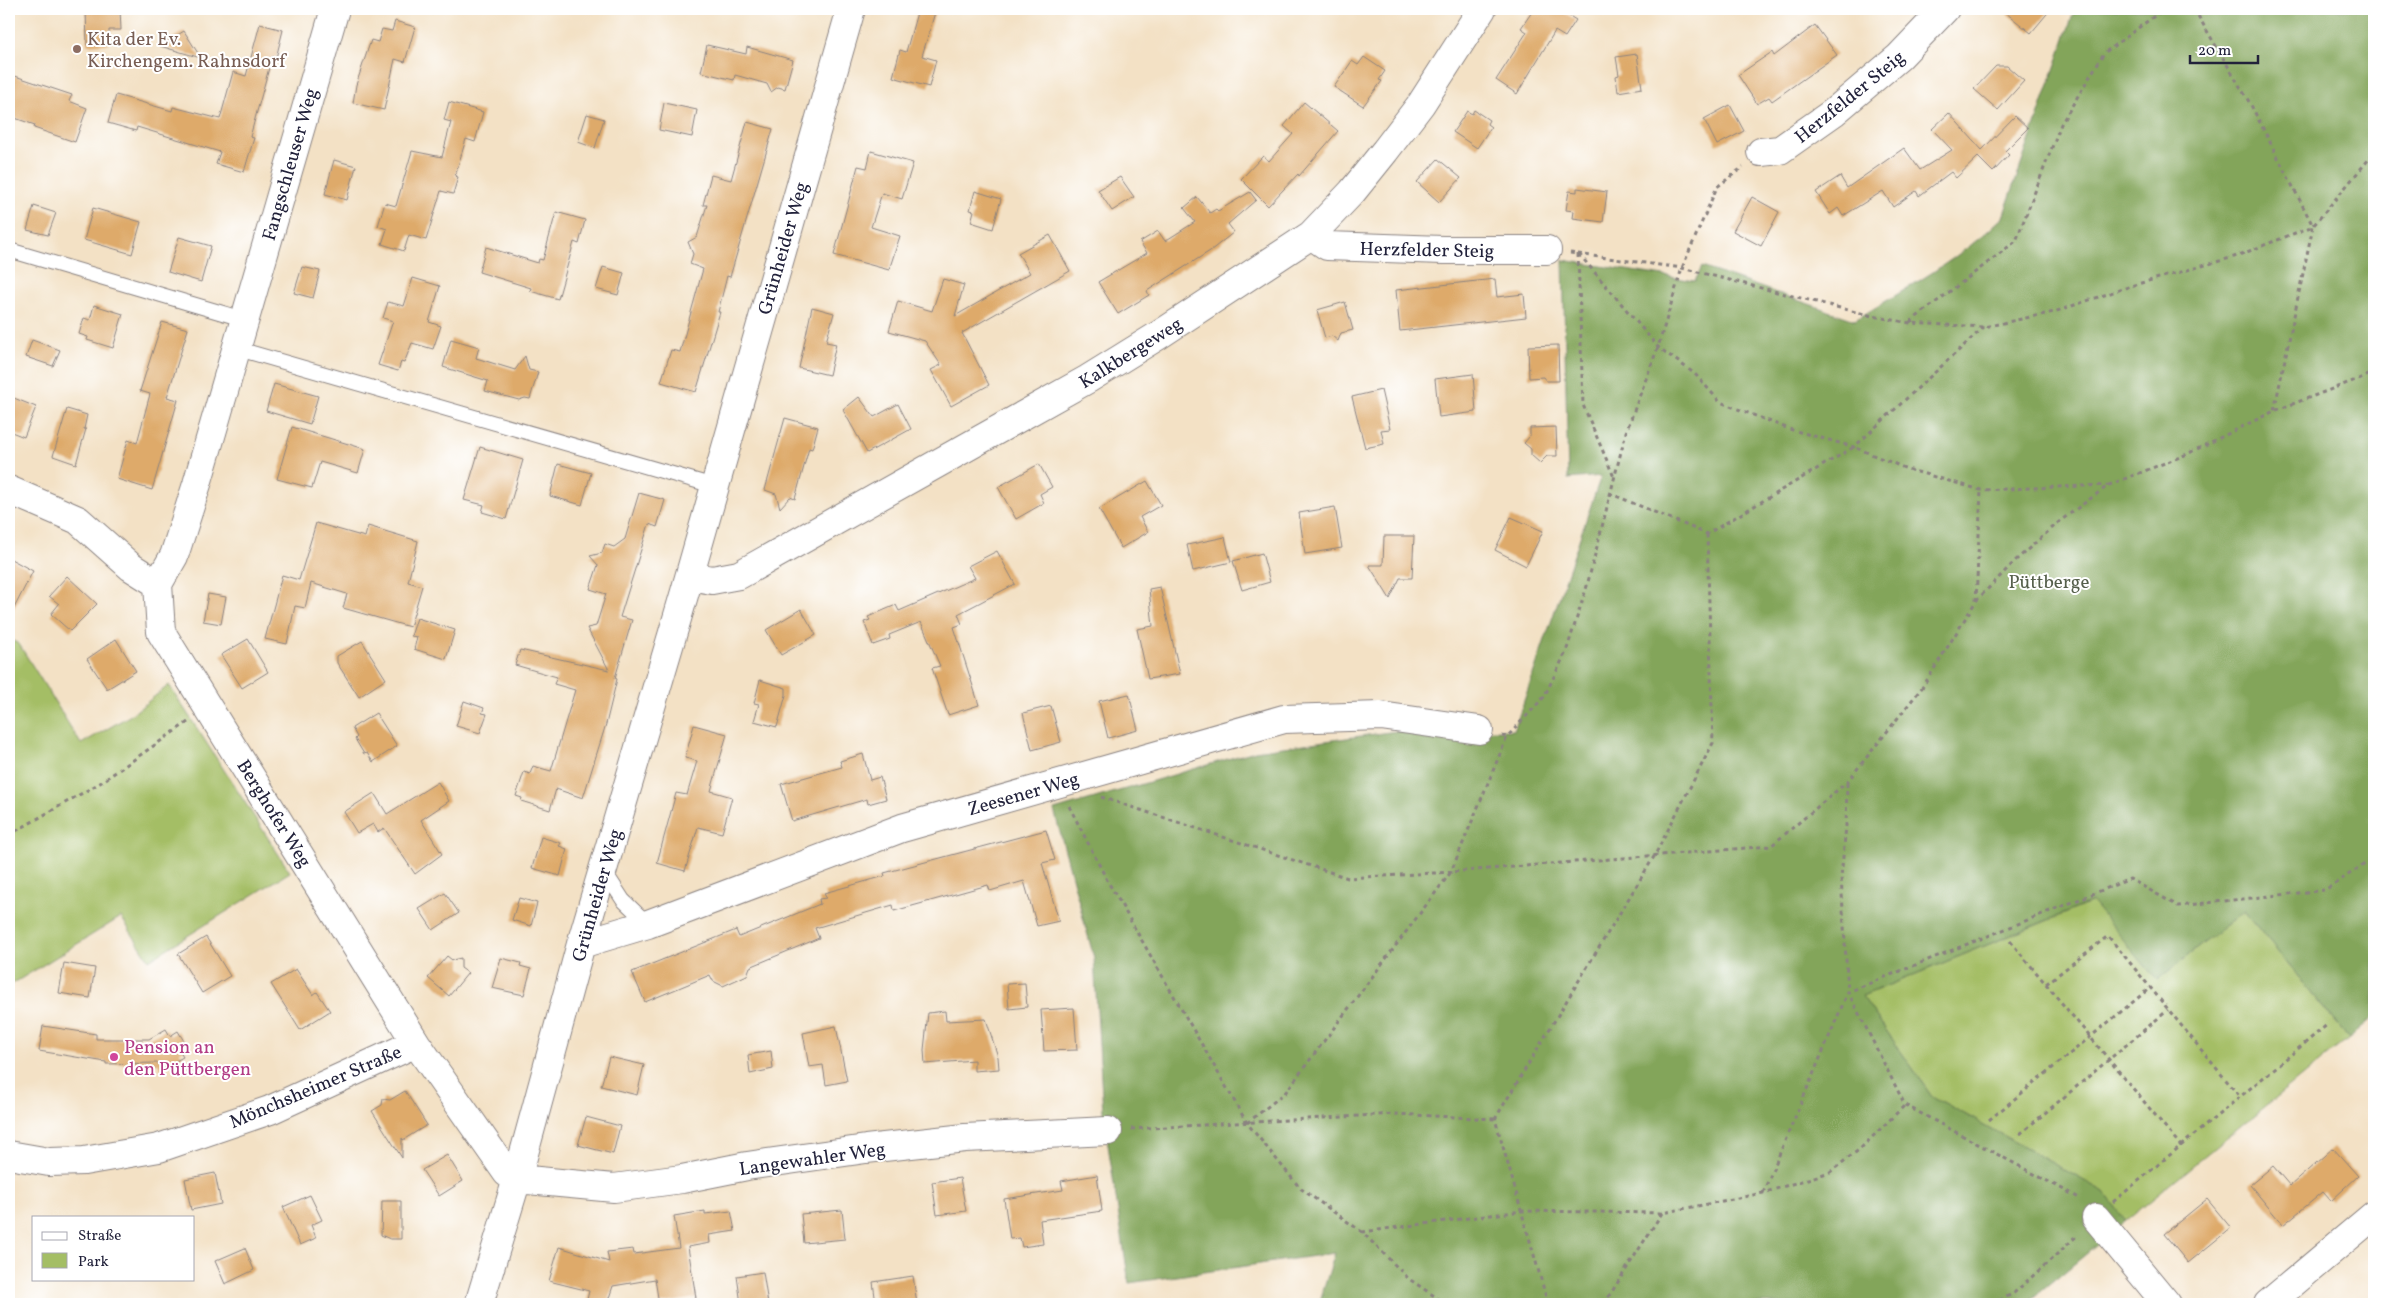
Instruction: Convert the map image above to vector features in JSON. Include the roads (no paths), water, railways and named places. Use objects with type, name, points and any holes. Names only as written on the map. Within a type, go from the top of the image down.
[{"type":"street","name":"Fangschleuser Weg","points":[[158,584],[174,556],[197,484],[243,319],[335,9]]},
{"type":"street","name":"Grünheider Weg","points":[[479,1304],[517,1179],[581,944],[690,576],[851,9]]},
{"type":"street","name":"Kalkbergeweg","points":[[690,576],[712,580],[739,575],[1088,379],[1159,335],[1311,235],[1352,192],[1386,151],[1421,104],[1482,9]]},
{"type":"street","name":"Herzfelder Steig","points":[[1761,152],[1780,150],[1834,112],[1898,57],[1946,9]]},
{"type":"street","name":"Herzfelder Steig","points":[[1311,235],[1327,246],[1443,250],[1547,250]]},
{"type":"street","points":[[9,490],[78,520],[131,567],[158,584]]},
{"type":"street","name":"Berghofer Weg","points":[[158,584],[161,632],[416,1043],[506,1174],[517,1179]]},
{"type":"street","name":"Zeesener Weg","points":[[581,944],[648,924],[902,828],[1284,719],[1381,716],[1479,730]]},
{"type":"street","name":"Mönchsheimer Straße","points":[[9,1155],[49,1162],[84,1161],[159,1148],[270,1110],[416,1043]]},
{"type":"street","name":"Langewahler Weg","points":[[517,1179],[614,1188],[682,1179],[747,1166],[866,1149],[965,1138],[1108,1131]]},
{"type":"street","points":[[2104,1211],[2167,1304]]},
{"type":"street","points":[[2268,1304],[2374,1215]]},
{"type":"lane","points":[[9,250],[243,319]]},
{"type":"lane","points":[[235,348],[472,418],[714,486]]},
{"type":"lane","points":[[603,869],[623,900],[648,924]]},
{"type":"place","name":"Kita der Ev. Kirchengem. Rahnsdorf","points":[[77,49]]},
{"type":"place","name":"Pension an den Püttbergen","points":[[114,1057]]},
{"type":"park label","name":"Püttberge","points":[[2049,581]]}]
